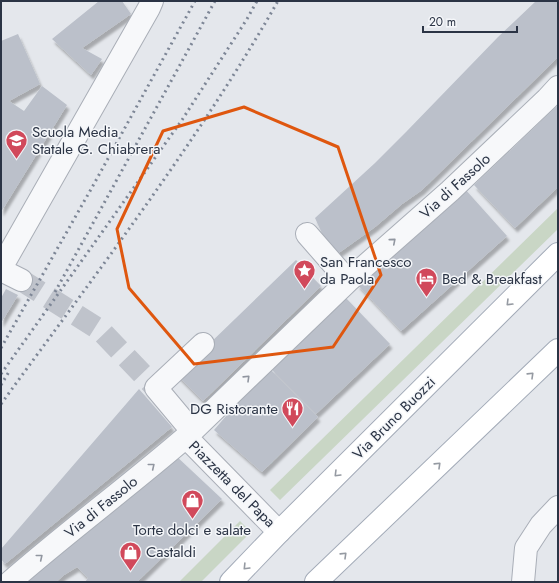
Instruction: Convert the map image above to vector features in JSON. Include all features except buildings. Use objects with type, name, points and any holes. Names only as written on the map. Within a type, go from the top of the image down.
[{"type":"main road","name":"Via Bruno Buozzi","points":[[231,582],[279,532],[558,254]]},
{"type":"main road","points":[[536,276],[558,273]]},
{"type":"main road","points":[[316,582],[558,350]]},
{"type":"street","points":[[21,280],[1,268],[150,8],[152,1]]},
{"type":"street","name":"Via di Fassolo","points":[[10,582],[189,434],[348,281],[450,191],[558,87]]},
{"type":"street","points":[[307,234],[348,281]]},
{"type":"street","points":[[189,434],[156,388],[203,344]]},
{"type":"street","name":"Piazzetta del Papa","points":[[189,434],[279,532]]},
{"type":"street","points":[[523,582],[526,548],[541,525],[558,507]]},
{"type":"highlighted area","points":[[244,107],[338,147],[381,275],[333,347],[194,364],[129,288],[117,229],[163,131]]},
{"type":"green space","points":[[558,208],[558,229],[280,500],[270,490]]},
{"type":"green space","points":[[240,521],[251,532],[201,582],[179,582]]},
{"type":"tunnel","points":[[21,280],[100,330],[156,388]]},
{"type":"railway","points":[[1,348],[195,1]]},
{"type":"railway","points":[[55,292],[215,1]]},
{"type":"railway","points":[[1,374],[182,120],[257,1]]},
{"type":"railway","points":[[1,404],[180,156],[247,54],[278,1]]},
{"type":"railway","points":[[1,385],[10,370]]},
{"type":"place","name":"Scuola Media Statale G. Chiabrera","points":[[17,160]]},
{"type":"place","name":"San Francesco da Paola","points":[[304,290]]},
{"type":"place","name":"Bed & Breakfast","points":[[426,298]]},
{"type":"place","name":"DG Ristorante","points":[[293,428]]},
{"type":"place","name":"Torte dolci e salate","points":[[192,520]]},
{"type":"place","name":"Castaldi","points":[[131,572]]}]
